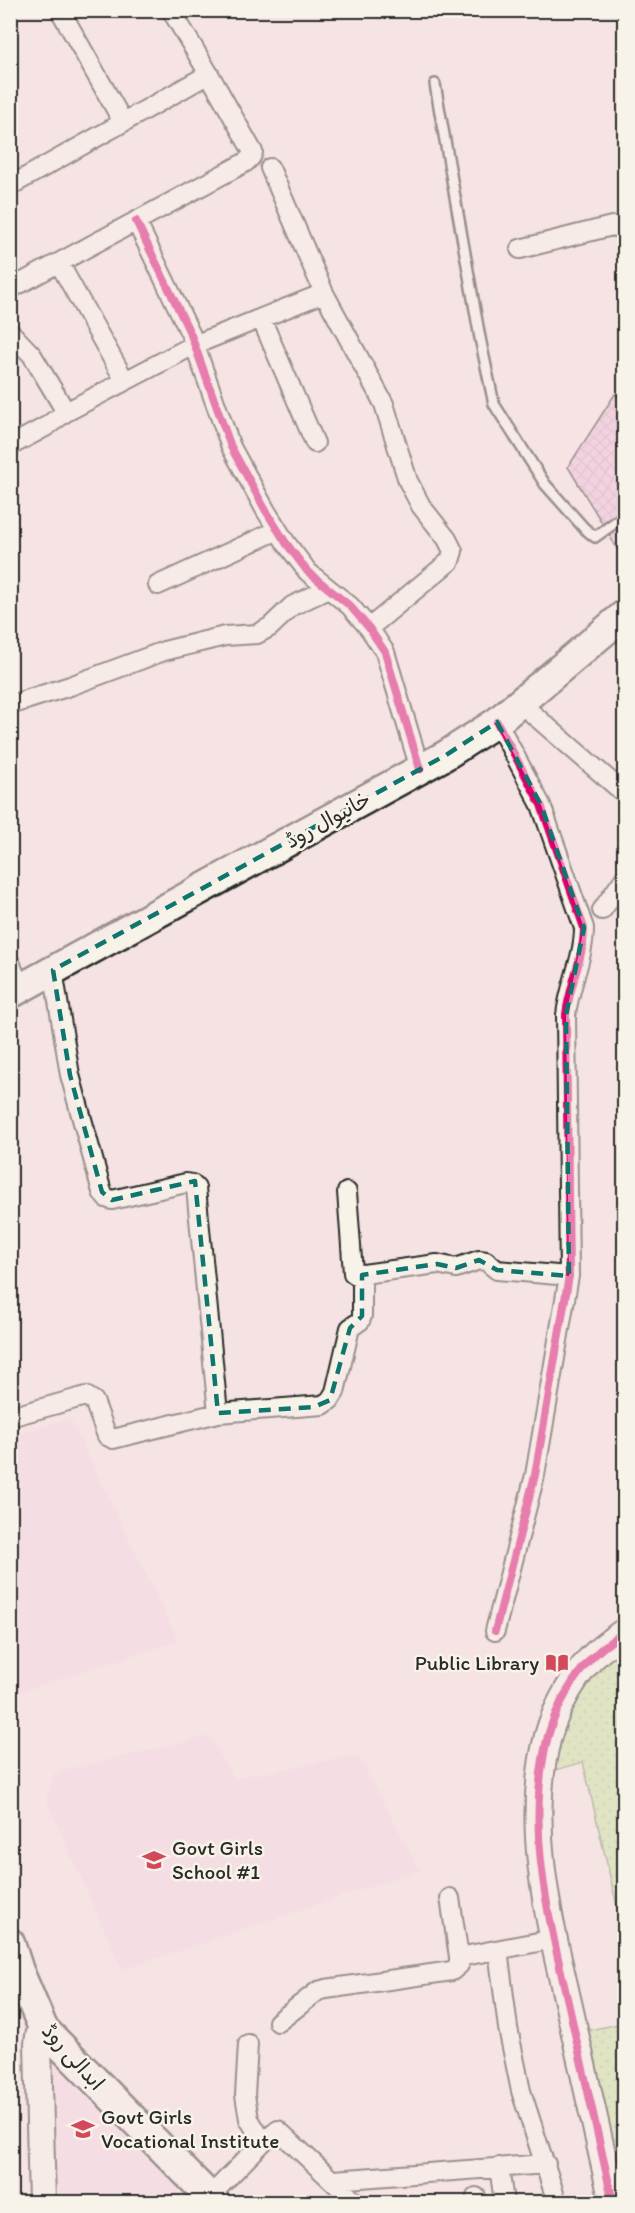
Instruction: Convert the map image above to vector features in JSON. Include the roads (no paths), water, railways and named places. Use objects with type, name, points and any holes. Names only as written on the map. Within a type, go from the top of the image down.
[{"type":"main road","name":"خانیوال روڈ","points":[[14,981],[53,970],[420,769],[497,722],[616,621],[624,605]]},
{"type":"main road","name":"ابدالی روڈ","points":[[10,1943],[43,2028],[212,2200]]},
{"type":"street","points":[[60,10],[123,122]]},
{"type":"street","points":[[10,289],[246,162],[251,157],[253,152],[171,10]]},
{"type":"street","points":[[12,182],[209,74]]},
{"type":"street","points":[[270,168],[324,293],[384,404],[408,481],[421,506],[447,539],[453,551],[450,561],[369,628]]},
{"type":"street","points":[[135,221],[194,345],[231,447],[278,530],[308,572],[350,606],[385,652],[420,769]]},
{"type":"street","points":[[520,249],[612,226],[624,228]]},
{"type":"street","points":[[59,263],[125,381]]},
{"type":"street","points":[[10,446],[47,426],[66,412],[194,345],[324,293]]},
{"type":"street","points":[[261,318],[315,442]]},
{"type":"street","points":[[10,332],[32,355],[66,412]]},
{"type":"street","points":[[158,585],[278,530]]},
{"type":"street","points":[[10,705],[70,686],[164,651],[225,636],[257,634],[270,627],[292,606],[328,589]]},
{"type":"street","points":[[520,703],[624,793]]},
{"type":"street","points":[[495,1631],[536,1475],[569,1276],[566,1015],[568,997],[584,943],[584,928],[541,805],[497,722]]},
{"type":"street","points":[[613,904],[624,879]]},
{"type":"street","points":[[53,970],[70,1075],[102,1192],[106,1198],[112,1200],[186,1183],[196,1188],[218,1413]]},
{"type":"street","points":[[347,1192],[352,1273],[356,1275],[437,1264],[456,1268],[479,1260],[486,1261],[497,1270],[569,1276]]},
{"type":"street","points":[[10,1417],[86,1396],[94,1401],[107,1436],[113,1439],[218,1413],[323,1405],[335,1392],[350,1328],[360,1321],[362,1316],[362,1275]]},
{"type":"street","points":[[613,2202],[554,1939],[540,1850],[538,1799],[548,1736],[565,1697],[582,1670],[598,1651],[624,1632]]},
{"type":"street","points":[[278,2022],[318,1991],[452,1971],[459,1965],[459,1957],[450,1898]]},
{"type":"street","points":[[459,1957],[554,1939]]},
{"type":"street","points":[[498,1950],[508,2028],[521,2091],[557,2202]]},
{"type":"street","points":[[42,2202],[38,2044],[43,2028]]},
{"type":"street","points":[[248,2044],[245,2095],[249,2119],[263,2142]]},
{"type":"street","points":[[212,2200],[263,2142],[278,2130],[355,2202]]},
{"type":"street","points":[[334,2180],[546,2164]]},
{"type":"street","points":[[499,2167],[504,2202]]},
{"type":"lane","points":[[435,84],[480,338],[494,404],[545,484],[584,528],[595,537],[624,516]]},
{"type":"place","name":"Public Library","points":[[557,1663]]},
{"type":"place","name":"Govt Girls School #1","points":[[154,1860]]},
{"type":"place","name":"Govt Girls Vocational Institute","points":[[83,2129]]}]
